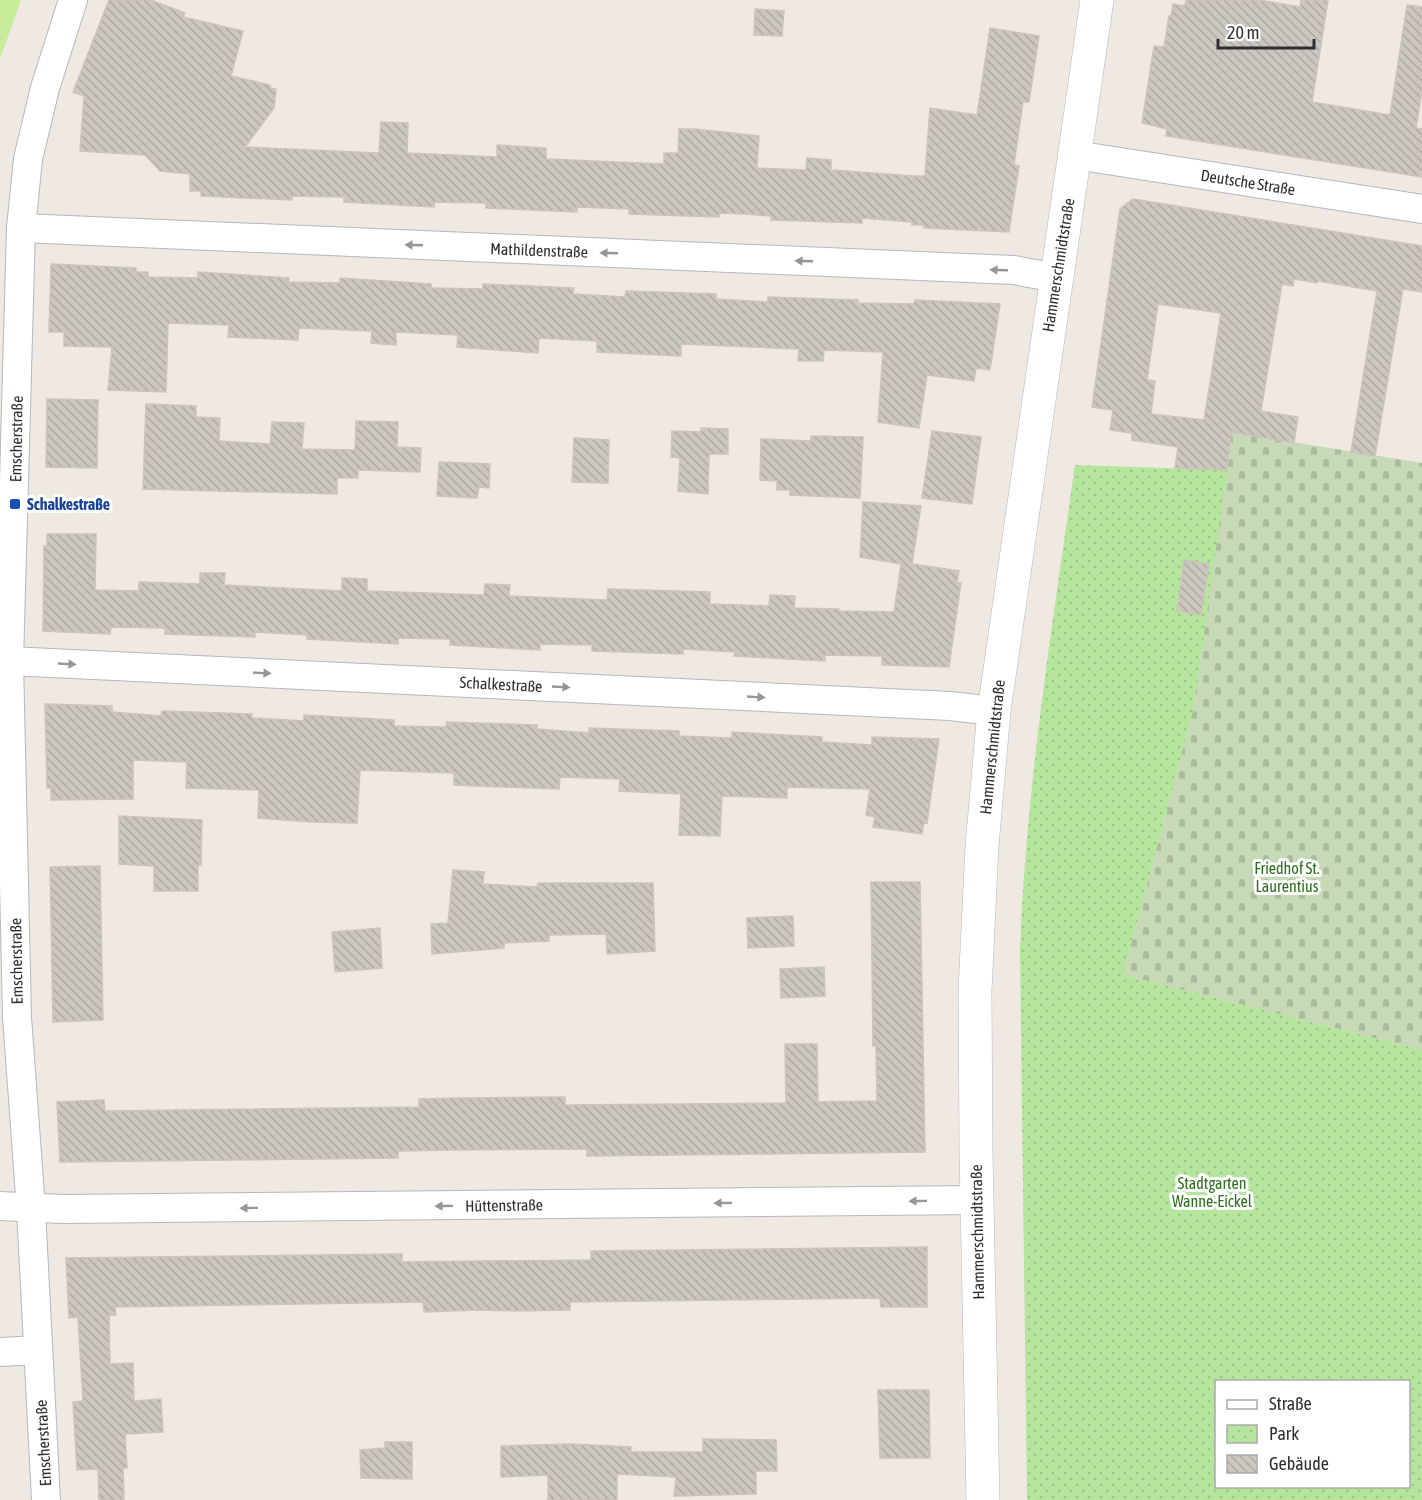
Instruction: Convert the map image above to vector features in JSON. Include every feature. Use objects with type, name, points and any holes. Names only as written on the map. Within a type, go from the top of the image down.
[{"type":"main road","name":"Hammerschmidtstraße","points":[[983,1500],[975,990],[982,846],[994,711],[1097,0]]},
{"type":"street","name":"Emscherstraße","points":[[46,1500],[31,1209],[9,1016],[9,661],[21,228],[28,159],[45,88],[73,0]]},
{"type":"street","name":"Deutsche Straße","points":[[1075,155],[1422,209]]},
{"type":"street","name":"Mathildenstraße","points":[[21,228],[1002,270],[1056,278]]},
{"type":"street","name":"Schalkestraße","points":[[9,661],[938,706],[994,711]]},
{"type":"street","name":"Hüttenstraße","points":[[31,1209],[977,1200]]},
{"type":"street","points":[[0,1206],[31,1209]]},
{"type":"street","points":[[0,1352],[37,1350]]},
{"type":"green space","points":[[0,0],[21,0],[0,59]]},
{"type":"green space","name":"Friedhof St. Laurentius","points":[[1231,432],[1422,463],[1422,1050],[1123,975],[1194,706]]},
{"type":"green space","name":"Stadtgarten Wanne-Eickel","points":[[1075,465],[1227,470],[1194,706],[1123,975],[1422,1050],[1422,1500],[1027,1500],[1020,950],[1028,828],[1049,647]]},
{"type":"building","points":[[109,0],[151,0],[185,13],[183,17],[243,31],[231,76],[270,85],[270,88],[276,89],[274,108],[245,147],[379,153],[381,122],[408,123],[407,153],[497,157],[497,145],[546,148],[546,159],[664,164],[664,153],[678,153],[679,129],[695,129],[759,136],[757,168],[806,170],[807,158],[831,160],[831,170],[914,176],[925,176],[930,108],[977,115],[990,28],[1039,36],[1029,102],[1023,102],[1014,165],[1019,166],[1009,232],[924,228],[924,225],[912,225],[912,222],[862,218],[862,223],[771,220],[771,216],[746,214],[719,213],[719,217],[629,214],[629,209],[577,207],[577,212],[486,208],[486,203],[434,202],[434,207],[344,202],[344,197],[292,196],[292,200],[201,196],[201,191],[190,191],[190,174],[160,171],[145,155],[80,151],[84,96],[73,92]]},
{"type":"building","points":[[1186,0],[1259,0],[1300,7],[1301,0],[1328,0],[1312,102],[1390,115],[1407,5],[1422,7],[1422,91],[1416,128],[1422,129],[1422,177],[1166,136],[1167,129],[1142,123],[1154,46],[1164,47],[1173,4],[1185,6]]},
{"type":"building","points":[[755,9],[784,11],[782,36],[754,35]]},
{"type":"building","points":[[1133,199],[1422,246],[1422,292],[1403,289],[1375,456],[1351,452],[1377,291],[1318,281],[1317,283],[1294,279],[1293,286],[1282,284],[1261,411],[1298,417],[1294,443],[1231,432],[1227,470],[1175,468],[1178,447],[1132,440],[1132,433],[1110,430],[1113,410],[1092,407],[1120,209]],"holes":[[[1158,304],[1221,313],[1204,420],[1151,414],[1155,381],[1147,380]]]},
{"type":"building","points":[[51,264],[136,268],[136,272],[148,272],[148,277],[198,278],[198,272],[289,278],[288,282],[340,283],[340,278],[431,284],[431,288],[483,289],[483,284],[574,288],[573,294],[625,297],[626,291],[716,294],[716,299],[768,302],[768,297],[858,300],[858,303],[914,304],[915,300],[1000,304],[990,370],[976,368],[974,381],[927,375],[919,428],[878,422],[883,352],[824,350],[823,361],[798,361],[799,349],[681,344],[681,356],[597,352],[597,341],[539,338],[538,353],[457,347],[458,335],[396,332],[396,345],[371,343],[372,331],[299,328],[298,340],[228,337],[229,325],[168,323],[166,392],[108,390],[112,347],[64,346],[64,332],[49,332]]},
{"type":"building","points":[[47,399],[98,400],[97,468],[46,467]]},
{"type":"building","points":[[146,404],[196,406],[196,417],[220,418],[219,441],[270,444],[272,422],[304,423],[302,449],[355,450],[356,421],[398,422],[397,447],[421,448],[420,472],[358,470],[358,478],[337,478],[337,494],[143,489]]},
{"type":"building","points":[[701,428],[728,429],[728,454],[709,454],[708,494],[678,491],[680,458],[671,457],[672,431],[701,432]]},
{"type":"building","points":[[932,431],[981,437],[972,504],[922,498]]},
{"type":"building","points":[[811,436],[863,437],[860,498],[790,495],[790,490],[777,490],[777,481],[760,480],[761,439],[811,441]]},
{"type":"building","points":[[574,438],[609,440],[608,483],[572,482]]},
{"type":"building","points":[[439,462],[490,464],[489,488],[479,487],[477,498],[437,496]]},
{"type":"building","points":[[863,502],[921,506],[912,564],[959,571],[957,583],[961,583],[949,667],[882,665],[882,656],[825,655],[825,661],[734,656],[735,652],[683,649],[683,654],[592,651],[592,645],[540,644],[540,650],[450,645],[450,639],[398,638],[398,644],[307,639],[307,635],[255,632],[255,637],[165,634],[165,628],[111,627],[110,634],[43,631],[44,546],[47,546],[47,534],[96,534],[95,590],[139,591],[139,582],[200,584],[200,573],[225,573],[224,585],[342,591],[342,578],[367,579],[367,591],[484,595],[485,584],[510,585],[509,596],[607,600],[608,589],[710,592],[710,604],[769,606],[770,595],[795,596],[794,608],[894,612],[901,564],[860,557]]},
{"type":"building","points":[[1184,560],[1209,564],[1201,615],[1177,611]]},
{"type":"building","points":[[45,704],[112,706],[112,712],[161,716],[162,711],[252,714],[252,718],[304,721],[304,715],[394,720],[394,726],[446,727],[447,722],[537,725],[537,729],[589,733],[589,728],[679,731],[679,736],[732,738],[732,732],[822,737],[822,742],[872,745],[872,737],[939,739],[927,823],[924,822],[922,834],[873,827],[875,817],[866,815],[870,789],[787,787],[787,798],[722,796],[720,836],[679,835],[681,794],[619,791],[620,779],[560,777],[559,789],[454,785],[454,773],[360,770],[357,823],[312,822],[258,818],[259,790],[186,788],[187,762],[133,760],[133,799],[51,800],[51,788],[47,788]]},
{"type":"building","points":[[119,816],[202,820],[198,891],[154,891],[154,866],[119,864]]},
{"type":"building","points":[[100,866],[103,1020],[53,1022],[50,867]]},
{"type":"building","points":[[453,870],[484,872],[483,884],[537,887],[538,883],[653,883],[655,951],[607,954],[606,934],[549,935],[549,941],[504,943],[504,948],[432,954],[431,924],[448,923]]},
{"type":"building","points":[[871,882],[920,882],[925,1152],[587,1156],[587,1149],[454,1150],[398,1151],[398,1158],[60,1162],[57,1102],[104,1100],[105,1111],[419,1107],[419,1099],[463,1098],[565,1097],[565,1105],[786,1103],[785,1044],[817,1044],[818,1102],[877,1101],[876,1046],[873,1046]]},
{"type":"building","points":[[793,916],[794,946],[748,948],[747,918]]},
{"type":"building","points":[[380,928],[382,968],[335,972],[332,932]]},
{"type":"building","points":[[824,967],[825,996],[781,998],[780,969]]},
{"type":"building","points":[[927,1247],[927,1307],[881,1307],[880,1298],[570,1302],[570,1310],[516,1311],[424,1312],[423,1302],[115,1307],[116,1315],[109,1315],[110,1364],[133,1363],[134,1401],[161,1399],[163,1432],[125,1434],[127,1468],[123,1468],[124,1500],[99,1500],[98,1469],[77,1470],[73,1402],[83,1401],[78,1317],[69,1318],[66,1258],[402,1254],[402,1262],[591,1260],[591,1251]]},
{"type":"building","points":[[878,1390],[929,1390],[930,1458],[880,1458]]},
{"type":"building","points":[[703,1439],[776,1440],[777,1471],[756,1471],[756,1494],[674,1496],[676,1477],[617,1474],[617,1500],[548,1500],[548,1475],[501,1477],[501,1446],[571,1444],[631,1447],[631,1452],[703,1452]]},
{"type":"building","points":[[385,1442],[412,1442],[412,1479],[361,1478],[360,1450],[385,1448]]},
{"type":"place","name":"Schalkestraße","points":[[15,504]]}]
